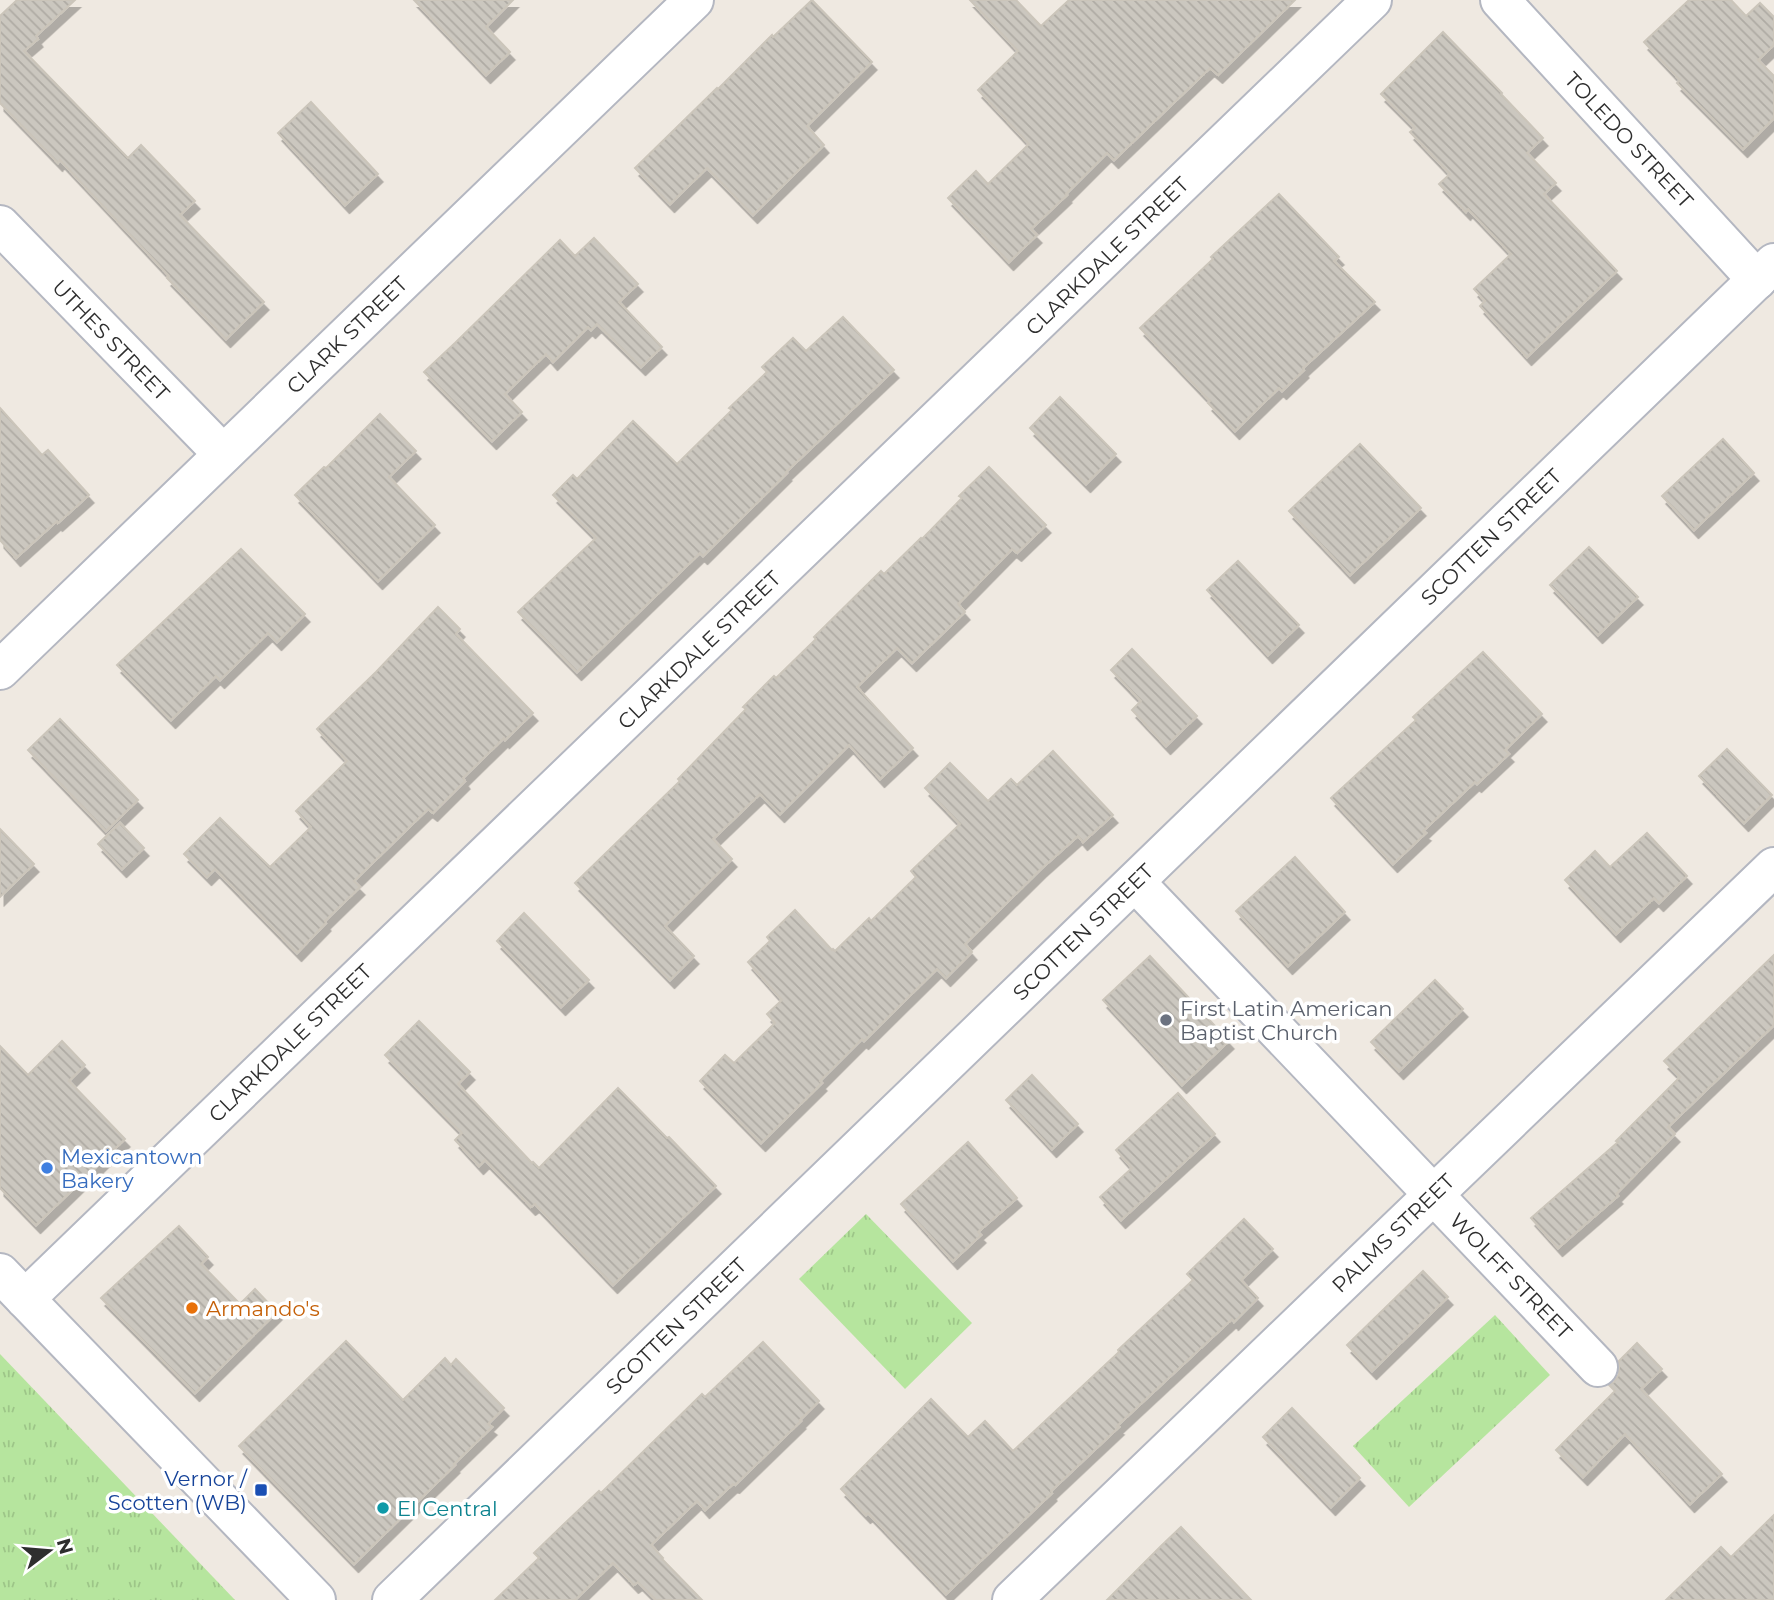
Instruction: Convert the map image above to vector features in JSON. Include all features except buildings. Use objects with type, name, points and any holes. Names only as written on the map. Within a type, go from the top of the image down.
[{"type":"street","name":"CLARK STREET","points":[[0,670],[694,0]]},
{"type":"street","name":"CLARKDALE STREET","points":[[12,1286],[209,1121],[1373,0]]},
{"type":"street","name":"TOLEDO STREET","points":[[1500,0],[1765,272]]},
{"type":"street","name":"UTHES STREET","points":[[0,225],[223,454]]},
{"type":"street","name":"SCOTTEN STREET","points":[[392,1600],[1765,272]]},
{"type":"street","name":"PALMS STREET","points":[[1012,1600],[1774,867]]},
{"type":"street","name":"WOLFF STREET","points":[[1135,882],[1598,1367]]},
{"type":"street","points":[[12,1286],[316,1600]]},
{"type":"green space","points":[[866,1214],[972,1323],[905,1389],[799,1279]]},
{"type":"green space","points":[[1495,1315],[1550,1375],[1409,1507],[1353,1446]]},
{"type":"green space","points":[[0,1354],[235,1600],[0,1600]]},
{"type":"place","name":"First Latin American Baptist Church","points":[[1166,1020]]},
{"type":"place","name":"Mexicantown Bakery","points":[[47,1168]]},
{"type":"place","name":"Armando's","points":[[192,1308]]},
{"type":"place","name":"Vernor / Scotten (WB)","points":[[261,1490]]},
{"type":"place","name":"El Central","points":[[383,1508]]}]
